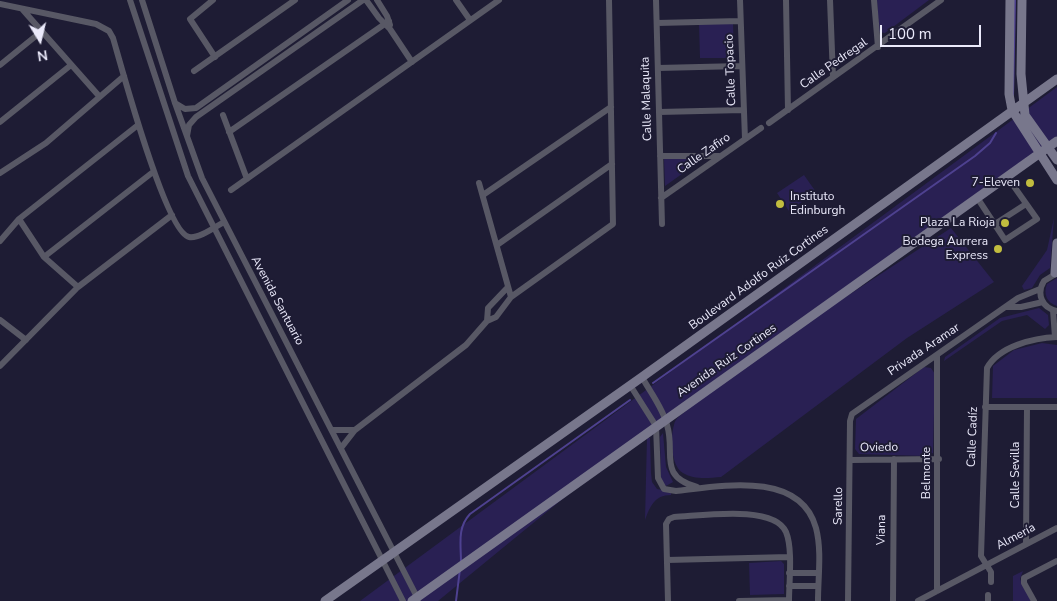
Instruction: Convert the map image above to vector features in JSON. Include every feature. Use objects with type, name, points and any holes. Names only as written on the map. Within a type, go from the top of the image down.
[{"type":"main road","points":[[1010,0],[1009,94],[1012,110],[1044,151],[1057,158]]},
{"type":"main road","points":[[1022,0],[1021,74],[1025,115],[1054,173]]},
{"type":"main road","points":[[1012,110],[1057,78]]},
{"type":"main road","name":"Boulevard Adolfo Ruiz Cortines","points":[[642,377],[1012,110]]},
{"type":"main road","name":"Avenida Ruiz Cortines","points":[[416,600],[455,569],[1008,178],[1057,141]]},
{"type":"main road","points":[[1027,164],[1054,173]]},
{"type":"main road","points":[[1056,273],[1057,243]]},
{"type":"main road","points":[[325,601],[642,377]]},
{"type":"street","name":"Avenida Santuario","points":[[130,0],[182,162],[213,228],[403,601]]},
{"type":"street","name":"Avenida Santuario","points":[[142,0],[175,103],[202,178],[394,551],[416,600]]},
{"type":"street","points":[[213,0],[190,19],[214,57]]},
{"type":"street","points":[[194,71],[295,0]]},
{"type":"street","points":[[175,103],[184,109],[196,108],[348,0]]},
{"type":"street","points":[[187,137],[189,125],[196,117],[365,0],[388,25]]},
{"type":"street","points":[[377,0],[388,25],[412,62]]},
{"type":"street","points":[[456,0],[470,20]]},
{"type":"street","points":[[231,190],[499,0]]},
{"type":"street","points":[[341,448],[355,430],[466,345],[487,321],[496,317],[511,297],[611,227],[614,221],[608,0]]},
{"type":"street","name":"Calle Malaquita","points":[[656,0],[662,224]]},
{"type":"street","name":"Calle Topacio","points":[[740,0],[745,139]]},
{"type":"street","points":[[786,0],[788,110]]},
{"type":"street","points":[[830,0],[833,77]]},
{"type":"street","points":[[874,0],[878,47]]},
{"type":"street","name":"Calle Pedregal","points":[[770,123],[941,0]]},
{"type":"street","points":[[2,6],[104,28],[113,38],[153,172],[172,215],[183,234],[188,237],[224,222]]},
{"type":"street","points":[[23,10],[99,96]]},
{"type":"street","points":[[136,19],[147,15]]},
{"type":"street","points":[[657,23],[740,21]]},
{"type":"street","points":[[229,132],[388,25]]},
{"type":"street","points":[[0,65],[42,31]]},
{"type":"street","points":[[0,122],[71,65]]},
{"type":"street","points":[[658,68],[741,66]]},
{"type":"street","points":[[0,173],[46,142],[124,76]]},
{"type":"street","points":[[483,195],[611,107]]},
{"type":"street","points":[[659,112],[743,110]]},
{"type":"street","points":[[223,114],[247,179]]},
{"type":"street","points":[[0,241],[19,219],[138,126]]},
{"type":"street","name":"Calle Zafiro","points":[[661,198],[761,128]]},
{"type":"street","points":[[660,156],[720,156]]},
{"type":"street","points":[[496,245],[612,164]]},
{"type":"street","points":[[44,257],[153,172]]},
{"type":"street","points":[[978,199],[1004,240],[1037,219],[1008,178]]},
{"type":"street","points":[[479,183],[511,297]]},
{"type":"street","points":[[995,224],[1026,204]]},
{"type":"street","points":[[0,366],[78,287],[172,215]]},
{"type":"street","points":[[19,219],[44,257],[78,287]]},
{"type":"street","points":[[1056,273],[1047,278],[1040,289],[1043,302],[1055,311],[1056,337]]},
{"type":"street","points":[[487,321],[488,308],[508,287]]},
{"type":"street","name":"Privada Aramar","points":[[854,412],[1018,298],[1040,289]]},
{"type":"street","name":"Privada Aramar","points":[[1007,307],[1021,307],[1043,302]]},
{"type":"street","points":[[0,320],[26,340]]},
{"type":"street","name":"Calle Cadíz","points":[[991,582],[991,572],[982,556],[987,368],[991,362],[1014,346],[1056,337]]},
{"type":"street","name":"Belmonte","points":[[937,355],[939,459],[937,591]]},
{"type":"street","points":[[642,377],[666,420],[669,432],[668,457],[671,469],[682,481],[700,488]]},
{"type":"street","points":[[630,385],[656,426],[657,470],[661,488],[676,491],[700,488],[765,487],[777,489],[795,497],[808,511],[816,527],[819,548],[818,601]]},
{"type":"street","points":[[297,393],[309,386]]},
{"type":"street","name":"Calle Sevilla","points":[[1026,544],[1027,406]]},
{"type":"street","points":[[985,407],[1057,407]]},
{"type":"street","name":"Sarello","points":[[848,601],[850,421],[854,412]]},
{"type":"street","points":[[332,430],[355,430]]},
{"type":"street","name":"Viana","points":[[893,601],[894,459]]},
{"type":"street","name":"Oviedo","points":[[851,460],[939,459]]},
{"type":"street","points":[[668,601],[666,524],[671,518],[761,515],[779,522],[787,534],[789,600],[739,601]]},
{"type":"street","name":"Almería","points":[[986,566],[1057,528]]},
{"type":"street","points":[[667,560],[789,557]]},
{"type":"street","points":[[1034,601],[1024,583],[1026,576],[1057,561]]},
{"type":"street","points":[[918,601],[986,566]]},
{"type":"street","points":[[789,573],[818,573]]},
{"type":"street","points":[[789,586],[818,586]]},
{"type":"shaded area","points":[[877,0],[929,0],[885,33],[879,32]]},
{"type":"shaded area","points":[[733,23],[734,58],[700,58],[699,24]]},
{"type":"shaded area","points":[[1057,87],[1057,136],[676,408],[951,228],[994,282],[907,338],[721,477],[692,477],[683,473],[676,464],[672,451],[673,431],[676,420],[686,411],[659,420],[438,601],[360,601]]},
{"type":"shaded area","points":[[664,159],[696,159],[696,164],[665,186]]},
{"type":"shaded area","points":[[804,175],[816,192],[789,211],[777,193]]},
{"type":"shaded area","points":[[1054,218],[1050,268],[1040,275],[1032,288],[1024,290],[1022,286],[1047,250]]},
{"type":"shaded area","points":[[1057,278],[1057,306],[1048,300],[1045,291],[1047,284]]},
{"type":"shaded area","points":[[1039,308],[1048,315],[1049,325],[1045,329],[1027,315],[1002,321],[944,361],[945,357],[1000,318]]},
{"type":"shaded area","points":[[1042,343],[1057,345],[1057,398],[992,398],[993,366],[1014,350]]},
{"type":"shaded area","points":[[924,367],[931,368],[935,374],[933,453],[926,456],[859,454],[855,449],[856,419]]},
{"type":"shaded area","points":[[663,433],[666,467],[673,482],[666,486],[661,481],[660,437]]},
{"type":"shaded area","points":[[647,437],[650,438],[652,482],[657,489],[671,492],[671,495],[657,499],[651,506],[645,520]]},
{"type":"shaded area","points":[[781,561],[784,564],[784,594],[750,595],[749,563]]},
{"type":"shaded area","points":[[1023,571],[1020,579],[1031,601],[1013,601],[1013,576]]},
{"type":"waterway","points":[[1013,95],[1015,0]]},
{"type":"waterway","points":[[653,383],[975,156],[990,143],[996,133]]},
{"type":"waterway","points":[[461,562],[461,531],[470,514],[630,400]]},
{"type":"waterway","points":[[456,601],[460,569]]},
{"type":"place","name":"7-Eleven","points":[[1030,183]]},
{"type":"place","name":"Instituto Edinburgh","points":[[780,204]]},
{"type":"place","name":"Plaza La Rioja","points":[[1005,223]]},
{"type":"place","name":"Bodega Aurrera Express","points":[[998,249]]}]
